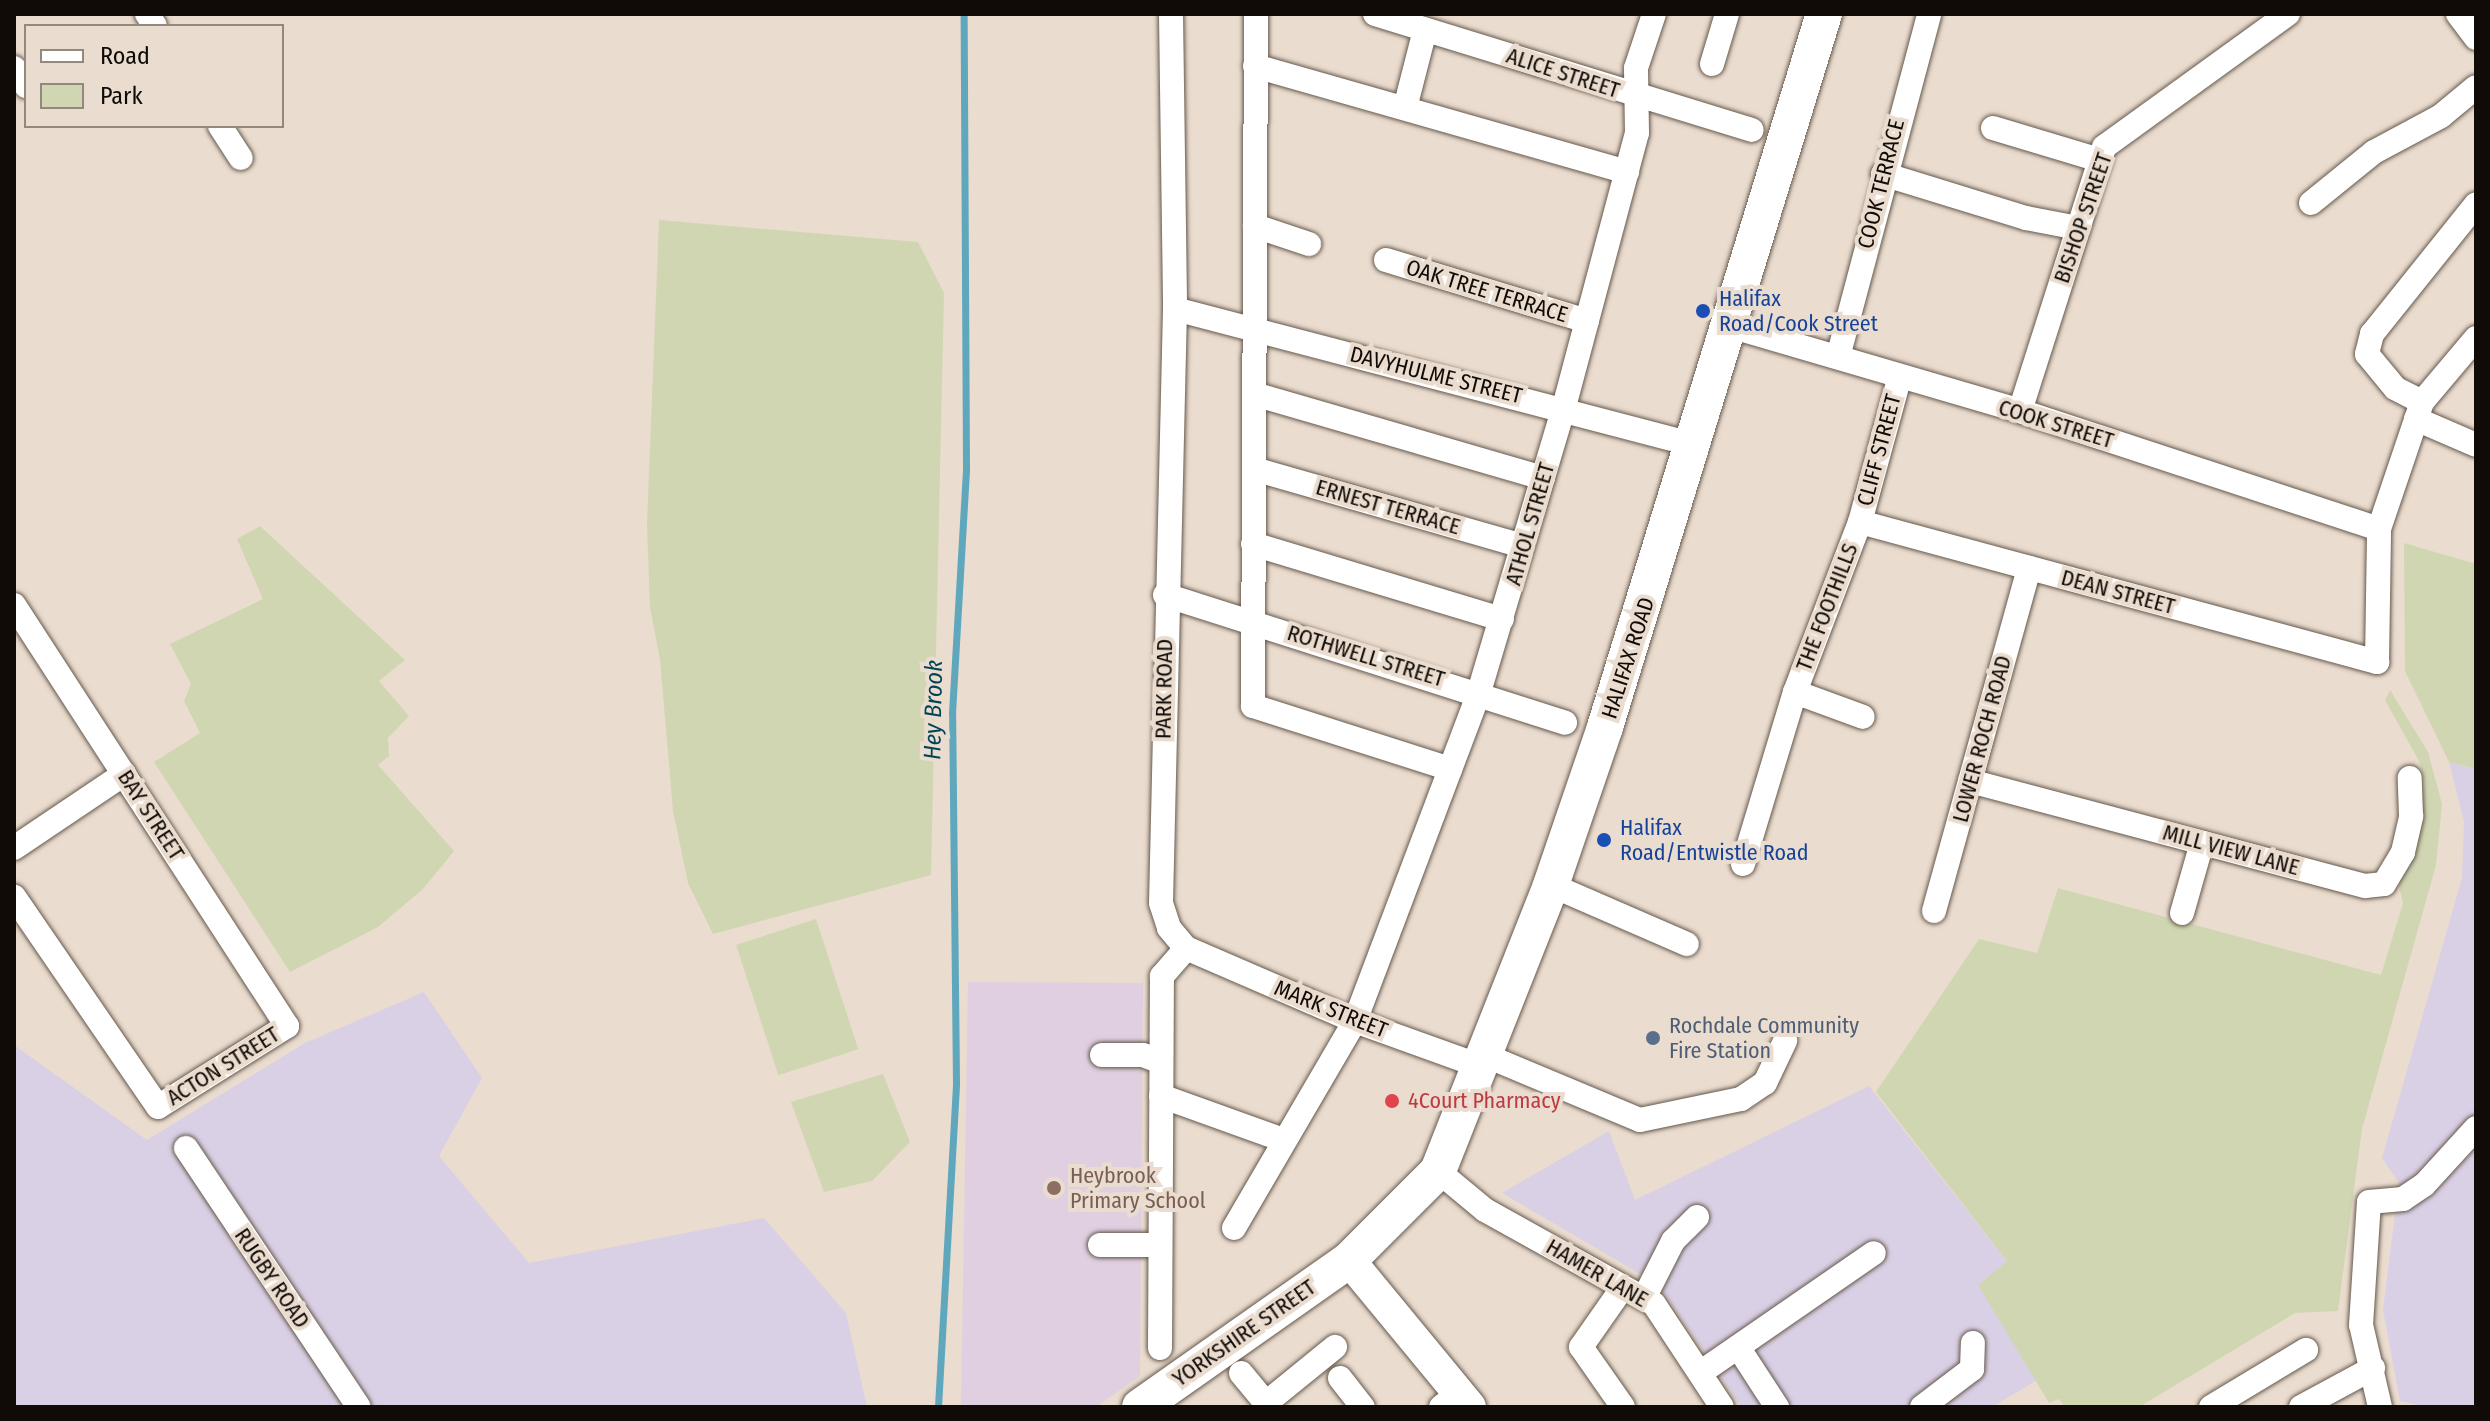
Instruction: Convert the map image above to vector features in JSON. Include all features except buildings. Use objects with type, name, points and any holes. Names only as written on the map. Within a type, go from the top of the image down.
[{"type":"highway","name":"HALIFAX ROAD","points":[[1349,1260],[1438,1171],[1551,885],[1695,445],[1824,14]]},
{"type":"highway","name":"YORKSHIRE STREET","points":[[1140,1407],[1349,1260]]},
{"type":"main road","points":[[1349,1260],[1456,1402]]},
{"type":"street","name":"PARK ROAD","points":[[1171,14],[1175,309],[1165,595],[1161,903],[1169,928],[1186,948]]},
{"type":"street","points":[[1256,14],[1253,706],[1450,769]]},
{"type":"street","name":"ALICE STREET","points":[[1375,14],[1752,130]]},
{"type":"street","name":"ATHOL STREET","points":[[1234,1228],[1355,1021],[1479,692],[1564,407],[1627,172],[1637,133],[1636,68],[1654,14]]},
{"type":"street","points":[[1712,64],[1727,14]]},
{"type":"street","name":"COOK TERRACE","points":[[1838,357],[1883,174],[1929,14]]},
{"type":"street","name":"BISHOP STREET","points":[[2020,411],[2104,147],[2288,14]]},
{"type":"street","points":[[2458,14],[2476,38]]},
{"type":"street","points":[[1405,108],[1425,30]]},
{"type":"street","points":[[1255,66],[1627,172]]},
{"type":"street","points":[[2311,203],[2374,152],[2441,116],[2476,87]]},
{"type":"street","points":[[221,128],[241,158]]},
{"type":"street","points":[[1993,128],[2100,160]]},
{"type":"street","points":[[1883,174],[2026,218],[2078,228]]},
{"type":"street","points":[[2476,204],[2372,334],[2367,354],[2395,388],[2419,410],[2476,445]]},
{"type":"street","points":[[1255,226],[1309,244]]},
{"type":"street","name":"OAK TREE TERRACE","points":[[1386,260],[1587,321]]},
{"type":"street","name":"DAVYHULME STREET","points":[[1175,309],[1564,407],[1695,445]]},
{"type":"street","name":"COOK STREET","points":[[1730,326],[1838,357],[1899,379],[2020,411],[2379,529]]},
{"type":"street","points":[[2379,529],[2419,410],[2476,338]]},
{"type":"street","name":"CLIFF STREET","points":[[1860,522],[1899,379]]},
{"type":"street","points":[[1254,394],[1543,478]]},
{"type":"street","name":"ERNEST TERRACE","points":[[1254,469],[1522,546]]},
{"type":"street","name":"DEAN STREET","points":[[1860,522],[2377,662],[2379,529]]},
{"type":"street","name":"THE FOOTHILLS","points":[[1743,864],[1795,692],[1860,522]]},
{"type":"street","points":[[1253,544],[1502,619]]},
{"type":"street","name":"LOWER ROCH ROAD","points":[[1934,911],[2029,568]]},
{"type":"street","name":"ROTHWELL STREET","points":[[1165,595],[1479,692],[1565,723]]},
{"type":"street","name":"BAY STREET","points":[[14,605],[287,1026]]},
{"type":"street","name":"THE FOOTHILLS","points":[[1795,692],[1863,717]]},
{"type":"street","points":[[14,848],[124,774]]},
{"type":"street","name":"MILL VIEW LANE","points":[[1970,781],[2365,886],[2384,884],[2403,852],[2411,816],[2410,778]]},
{"type":"street","points":[[2182,913],[2202,843]]},
{"type":"street","points":[[1551,885],[1687,944]]},
{"type":"street","name":"ACTON STREET","points":[[14,897],[158,1107],[287,1026]]},
{"type":"street","points":[[1160,1348],[1162,976],[1186,948]]},
{"type":"street","name":"MARK STREET","points":[[1186,948],[1355,1021],[1480,1060],[1640,1120],[1741,1099],[1765,1083],[1785,1041]]},
{"type":"street","points":[[1102,1055],[1143,1055],[1161,1062]]},
{"type":"street","points":[[1161,1096],[1283,1140]]},
{"type":"street","points":[[2380,1407],[2373,1368],[2363,1347],[2361,1325],[2369,1202],[2403,1199],[2424,1185],[2476,1128]]},
{"type":"street","name":"RUGBY ROAD","points":[[186,1148],[359,1407]]},
{"type":"street","name":"HAMER LANE","points":[[1438,1171],[1485,1210],[1654,1304],[1722,1407]]},
{"type":"street","points":[[1623,1407],[1581,1347],[1634,1292],[1673,1241],[1697,1217]]},
{"type":"street","points":[[1100,1245],[1160,1245]]},
{"type":"street","points":[[1700,1373],[1874,1253]]},
{"type":"street","points":[[1922,1407],[1965,1378],[1976,1358],[1973,1343]]},
{"type":"street","points":[[1241,1373],[1267,1405],[1335,1347]]},
{"type":"street","points":[[1738,1347],[1777,1407]]},
{"type":"street","points":[[2211,1407],[2243,1399],[2306,1350]]},
{"type":"street","points":[[2301,1407],[2373,1368]]},
{"type":"street","points":[[1340,1378],[1363,1407]]},
{"type":"shaded area","points":[[2449,762],[2476,769],[2476,1407],[2426,1407],[2400,1401],[2383,1310],[2399,1183],[2382,1158],[2462,878],[2464,822]]},
{"type":"shaded area","name":"Heybrook Primary School","points":[[968,982],[1143,983],[1140,1376],[1096,1407],[961,1407]]},
{"type":"shaded area","points":[[424,992],[482,1078],[439,1156],[529,1263],[764,1218],[846,1313],[867,1407],[14,1407],[14,1045],[147,1140],[305,1043]]},
{"type":"shaded area","points":[[1869,1086],[2007,1261],[1978,1285],[2039,1379],[1992,1407],[1741,1407],[1659,1285],[1502,1193],[1609,1131],[1635,1200]]},
{"type":"green space","points":[[659,220],[918,242],[944,293],[931,875],[713,934],[688,883],[673,811],[660,660],[650,607],[647,524]]},
{"type":"green space","points":[[260,526],[405,660],[379,681],[409,716],[388,738],[389,756],[378,765],[454,851],[423,889],[378,927],[290,972],[154,762],[200,733],[184,701],[191,684],[170,644],[263,599],[237,539]]},
{"type":"green space","points":[[2404,543],[2476,564],[2476,769],[2449,762],[2405,671]]},
{"type":"green space","points":[[2390,690],[2428,752],[2442,804],[2436,865],[2362,1129],[2338,1311],[2295,1313],[2139,1407],[2065,1407],[2059,1399],[2049,1403],[1978,1285],[2007,1261],[1876,1092],[1979,939],[2037,953],[2058,888],[2381,975],[2403,903],[2399,886],[2425,784],[2419,761],[2385,700]]},
{"type":"green space","points":[[816,919],[858,1049],[778,1075],[736,945]]},
{"type":"green space","points":[[883,1074],[910,1142],[872,1181],[824,1192],[791,1102]]},
{"type":"waterway","name":"Hey Brook","points":[[938,1407],[956,1083],[952,713],[966,468],[964,14]]},
{"type":"place","name":"Halifax Road/Cook Street","points":[[1703,311]]},
{"type":"place","name":"Halifax Road/Entwistle Road","points":[[1604,840]]},
{"type":"place","name":"Rochdale Community Fire Station","points":[[1653,1038]]},
{"type":"place","name":"4Court Pharmacy","points":[[1392,1101]]},
{"type":"place","name":"Heybrook Primary School","points":[[1054,1188]]}]
